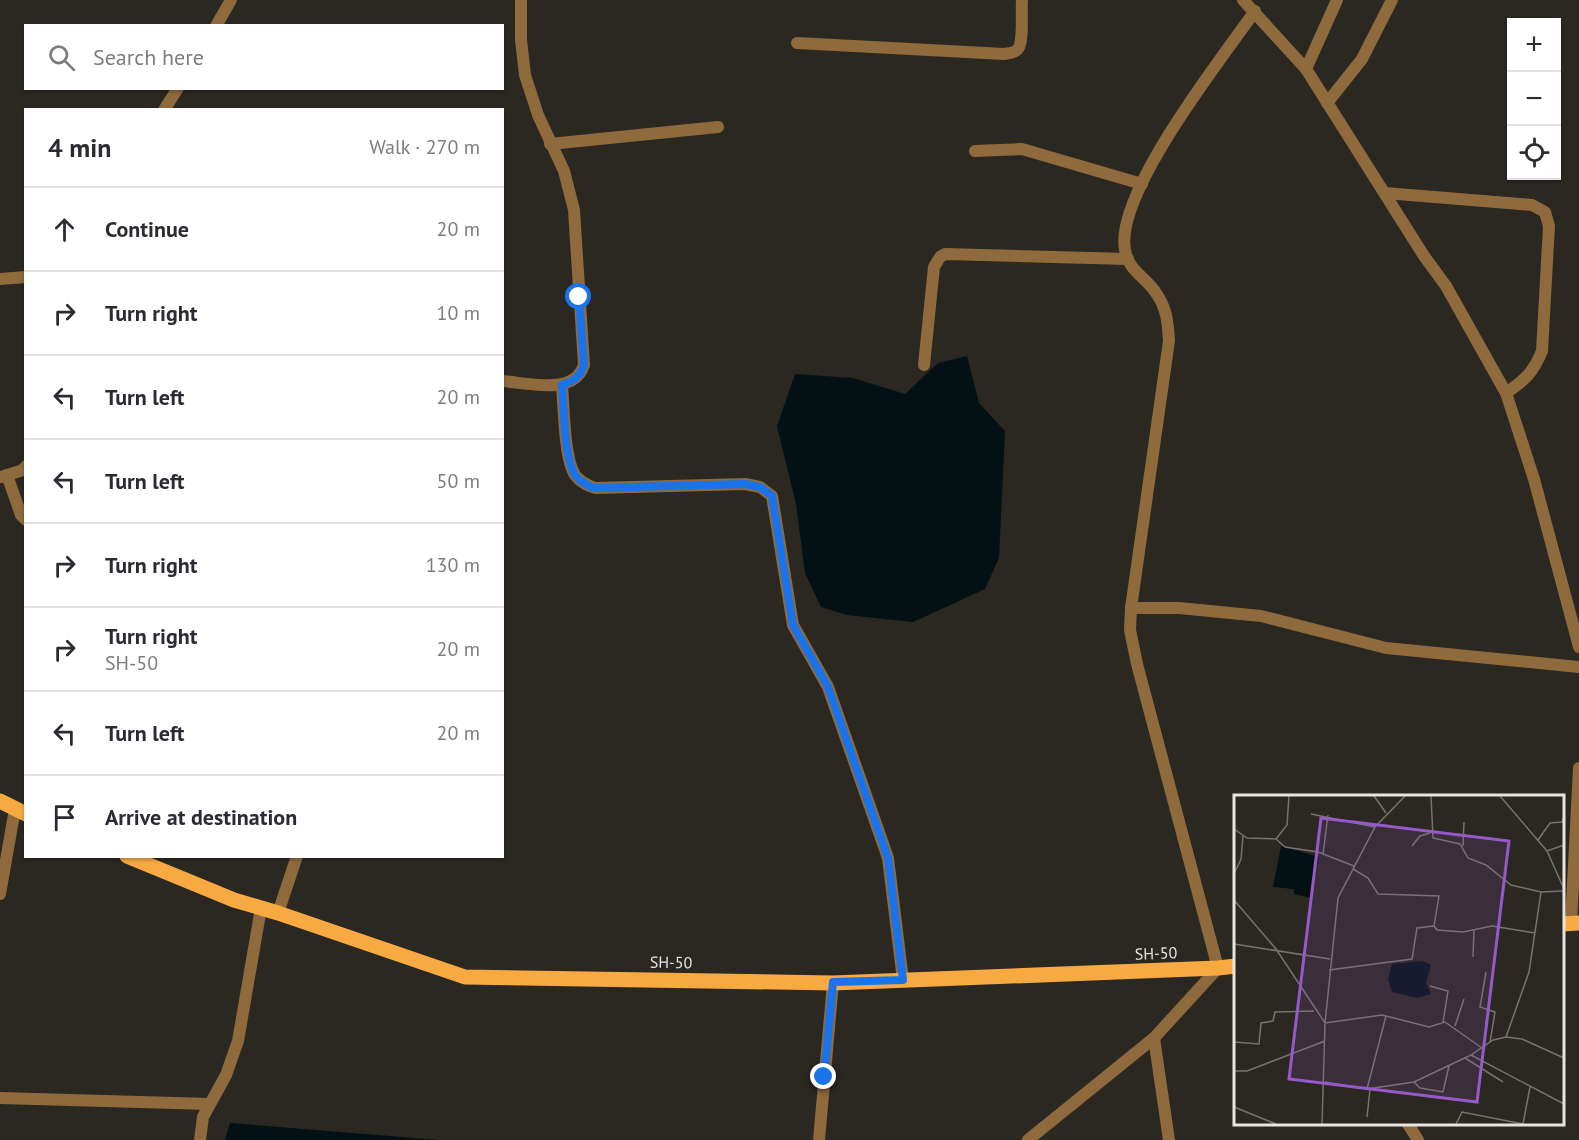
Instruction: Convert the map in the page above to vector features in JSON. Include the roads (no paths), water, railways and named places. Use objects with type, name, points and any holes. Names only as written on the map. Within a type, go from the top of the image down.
[{"type":"main road","points":[[0,801],[20,811]]},
{"type":"main road","name":"SH-50","points":[[132,858],[234,900],[465,977],[833,982],[1234,966]]},
{"type":"street","points":[[217,24],[231,0]]},
{"type":"street","points":[[504,381],[562,385],[573,382],[581,374],[584,365],[574,210],[564,171],[538,115],[525,75],[521,40],[521,0]]},
{"type":"street","points":[[797,43],[1012,53],[1019,48],[1021,40],[1022,0]]},
{"type":"street","points":[[1243,0],[1306,69],[1424,256],[1446,286],[1506,393],[1534,479],[1579,646]]},
{"type":"street","points":[[1306,69],[1337,0]]},
{"type":"street","points":[[1327,103],[1362,59],[1392,0]]},
{"type":"street","points":[[1028,1140],[1154,1038],[1218,968],[1130,630],[1131,608],[1169,341],[1168,320],[1163,305],[1156,292],[1131,267],[1125,248],[1126,224],[1161,146],[1255,11]]},
{"type":"street","points":[[165,108],[177,90]]},
{"type":"street","points":[[550,144],[718,127]]},
{"type":"street","points":[[975,151],[1022,149],[1142,184]]},
{"type":"street","points":[[1385,194],[1532,205],[1545,212],[1549,226],[1542,351],[1536,367],[1525,380],[1506,393]]},
{"type":"street","points":[[924,365],[934,267],[940,256],[945,254],[1128,259]]},
{"type":"street","points":[[0,279],[24,277]]},
{"type":"street","points":[[562,385],[569,462],[576,476],[585,484],[594,488],[745,484],[760,487],[772,496],[793,625],[828,687],[888,858],[903,980]]},
{"type":"street","points":[[24,469],[4,477],[24,518]]},
{"type":"street","points":[[1131,608],[1179,609],[1261,616],[1386,648],[1579,667]]},
{"type":"street","points":[[1571,923],[1579,768]]},
{"type":"street","points":[[0,894],[20,811]]},
{"type":"street","points":[[278,913],[296,858]]},
{"type":"street","points":[[200,1140],[203,1117],[226,1075],[238,1041],[261,908]]},
{"type":"street","points":[[819,1140],[833,982]]},
{"type":"street","points":[[1154,1038],[1169,1140]]},
{"type":"street","points":[[0,1098],[209,1104]]},
{"type":"street","points":[[1409,1125],[1418,1140]]}]
